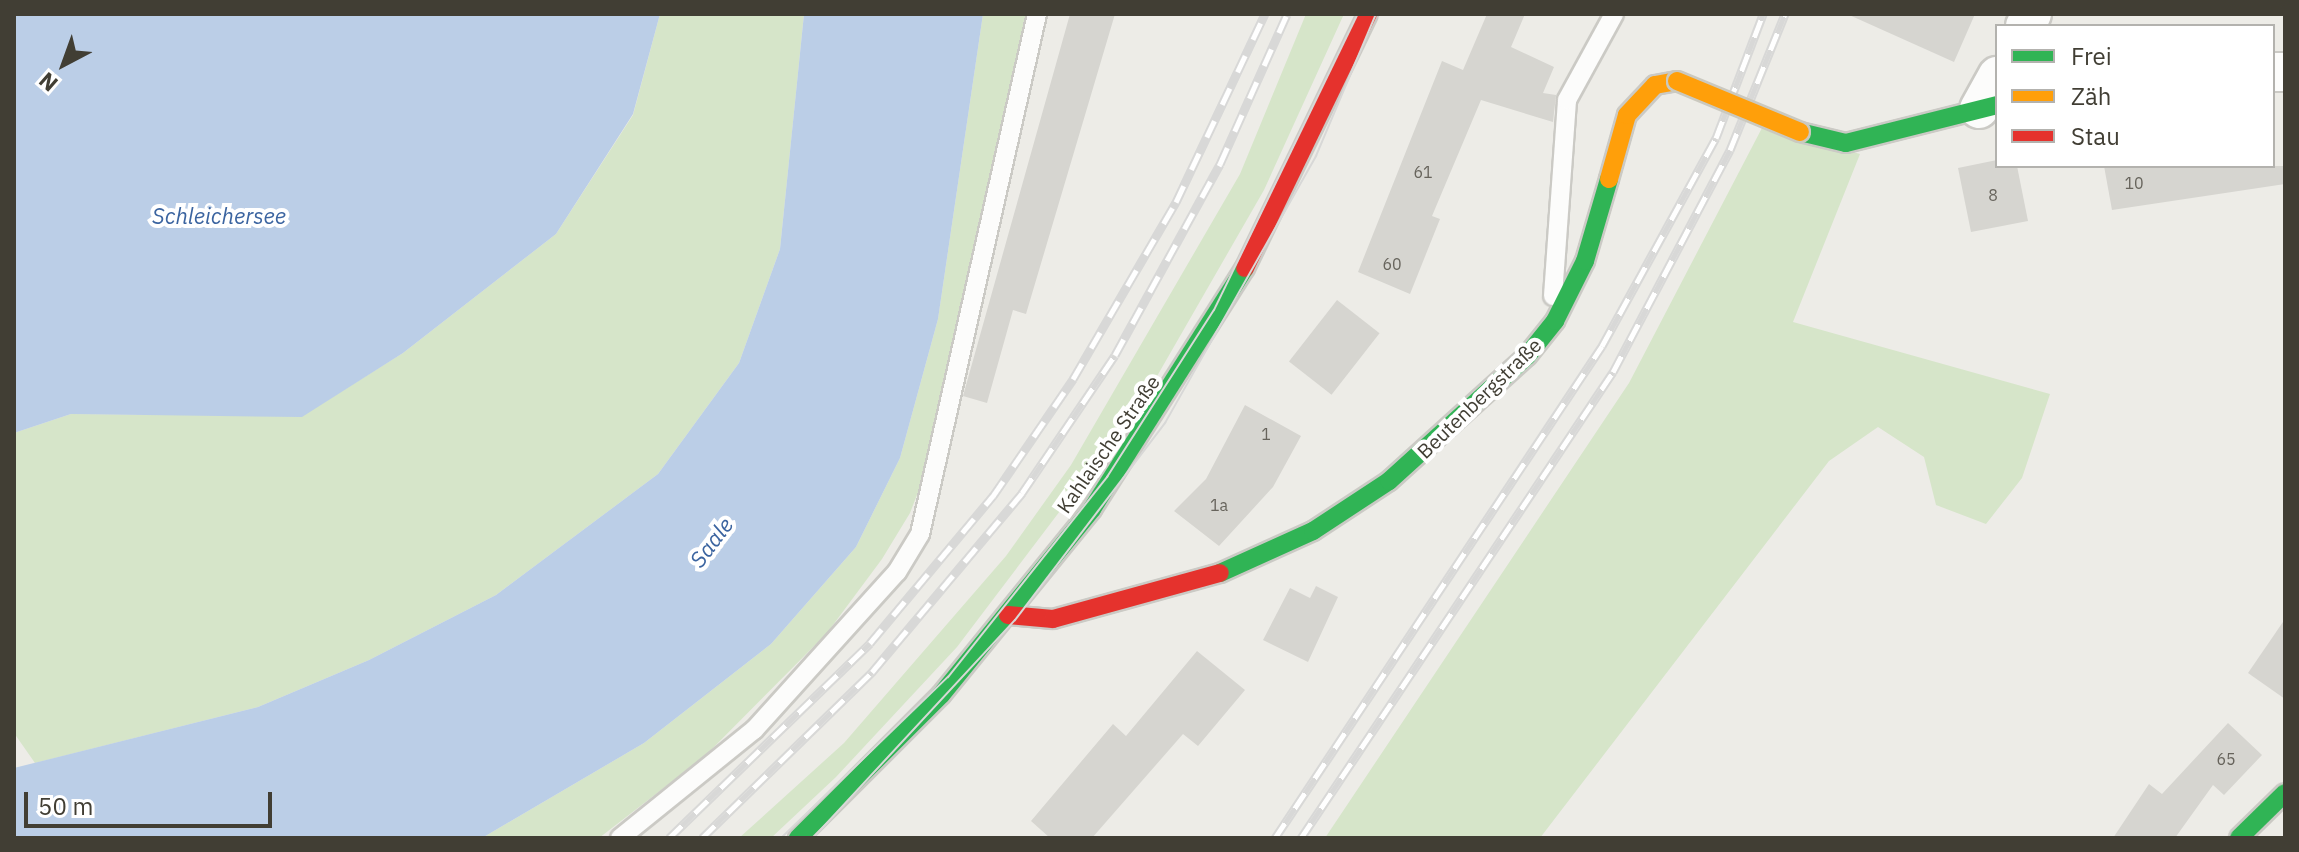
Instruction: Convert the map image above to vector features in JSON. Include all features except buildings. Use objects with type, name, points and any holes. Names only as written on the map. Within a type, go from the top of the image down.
[{"type":"street","name":"Kahlaische Straße","points":[[798,838],[941,695],[1092,509],[1197,353],[1286,196],[1368,14]]},
{"type":"street","name":"Beutenbergstraße","points":[[1008,615],[1035,622],[1220,573],[1313,531],[1415,459],[1555,321],[1585,261],[1627,115],[1655,85],[1677,81],[1800,132],[1846,143],[1988,107]]},
{"type":"street","points":[[1988,107],[1995,83]]},
{"type":"street","points":[[2239,838],[2285,793]]},
{"type":"lane","points":[[620,838],[754,730],[897,572],[920,534],[1037,14]]},
{"type":"lane","points":[[1555,321],[1567,100],[1614,14]]},
{"type":"green space","points":[[660,14],[804,14],[780,249],[739,363],[658,474],[496,595],[369,660],[258,707],[35,763],[14,733],[14,433],[71,414],[302,416],[403,353],[556,234],[633,115]]},
{"type":"green space","points":[[983,14],[1037,14],[949,412],[910,513],[882,559],[827,633],[705,756],[599,838],[482,838],[644,743],[771,644],[856,547],[900,458],[938,319]]},
{"type":"green space","points":[[1306,14],[1344,14],[1264,190],[1141,404],[957,647],[836,777],[771,838],[739,838],[844,743],[1006,556],[1071,465],[1240,174]]},
{"type":"green space","points":[[1763,126],[1860,154],[1793,322],[2050,394],[2022,478],[1986,524],[1936,505],[1924,457],[1878,427],[1829,461],[1540,838],[1325,838],[1629,383]]},
{"type":"water","name":"Schleichersee","points":[[14,14],[660,14],[633,114],[556,234],[403,353],[302,417],[71,414],[14,433]]},
{"type":"water","name":"Saale","points":[[804,14],[983,14],[938,319],[900,458],[856,547],[771,644],[644,743],[482,838],[14,838],[14,768],[258,707],[369,660],[496,595],[658,474],[739,363],[780,249]]},
{"type":"tram line","points":[[781,838],[948,677],[1107,477],[1214,310],[1358,14]]},
{"type":"tram line","points":[[813,838],[1015,620],[1165,423],[1316,156],[1376,14]]},
{"type":"railway","points":[[669,838],[870,643],[993,496],[1073,379],[1176,202],[1265,14]]},
{"type":"railway","points":[[702,838],[872,672],[1022,493],[1115,355],[1220,164],[1287,14]]},
{"type":"railway","points":[[1275,838],[1602,346],[1716,138],[1763,14]]},
{"type":"railway","points":[[1301,838],[1613,372],[1730,150],[1785,14]]},
{"type":"traffic: fast","points":[[1800,132],[1846,143],[1995,106]]},
{"type":"traffic: fast","points":[[1220,573],[1313,531],[1389,481],[1527,356],[1555,321],[1585,261],[1609,179]]},
{"type":"traffic: fast","points":[[798,838],[941,695],[1092,509],[1245,268]]},
{"type":"traffic: fast","points":[[2239,838],[2285,793]]},
{"type":"traffic: slow","points":[[1609,179],[1627,115],[1655,85],[1677,81]]},
{"type":"traffic: slow","points":[[1677,81],[1800,132]]},
{"type":"traffic: jam","points":[[1245,268],[1368,14]]},
{"type":"traffic: jam","points":[[1008,615],[1053,619],[1220,573]]}]
